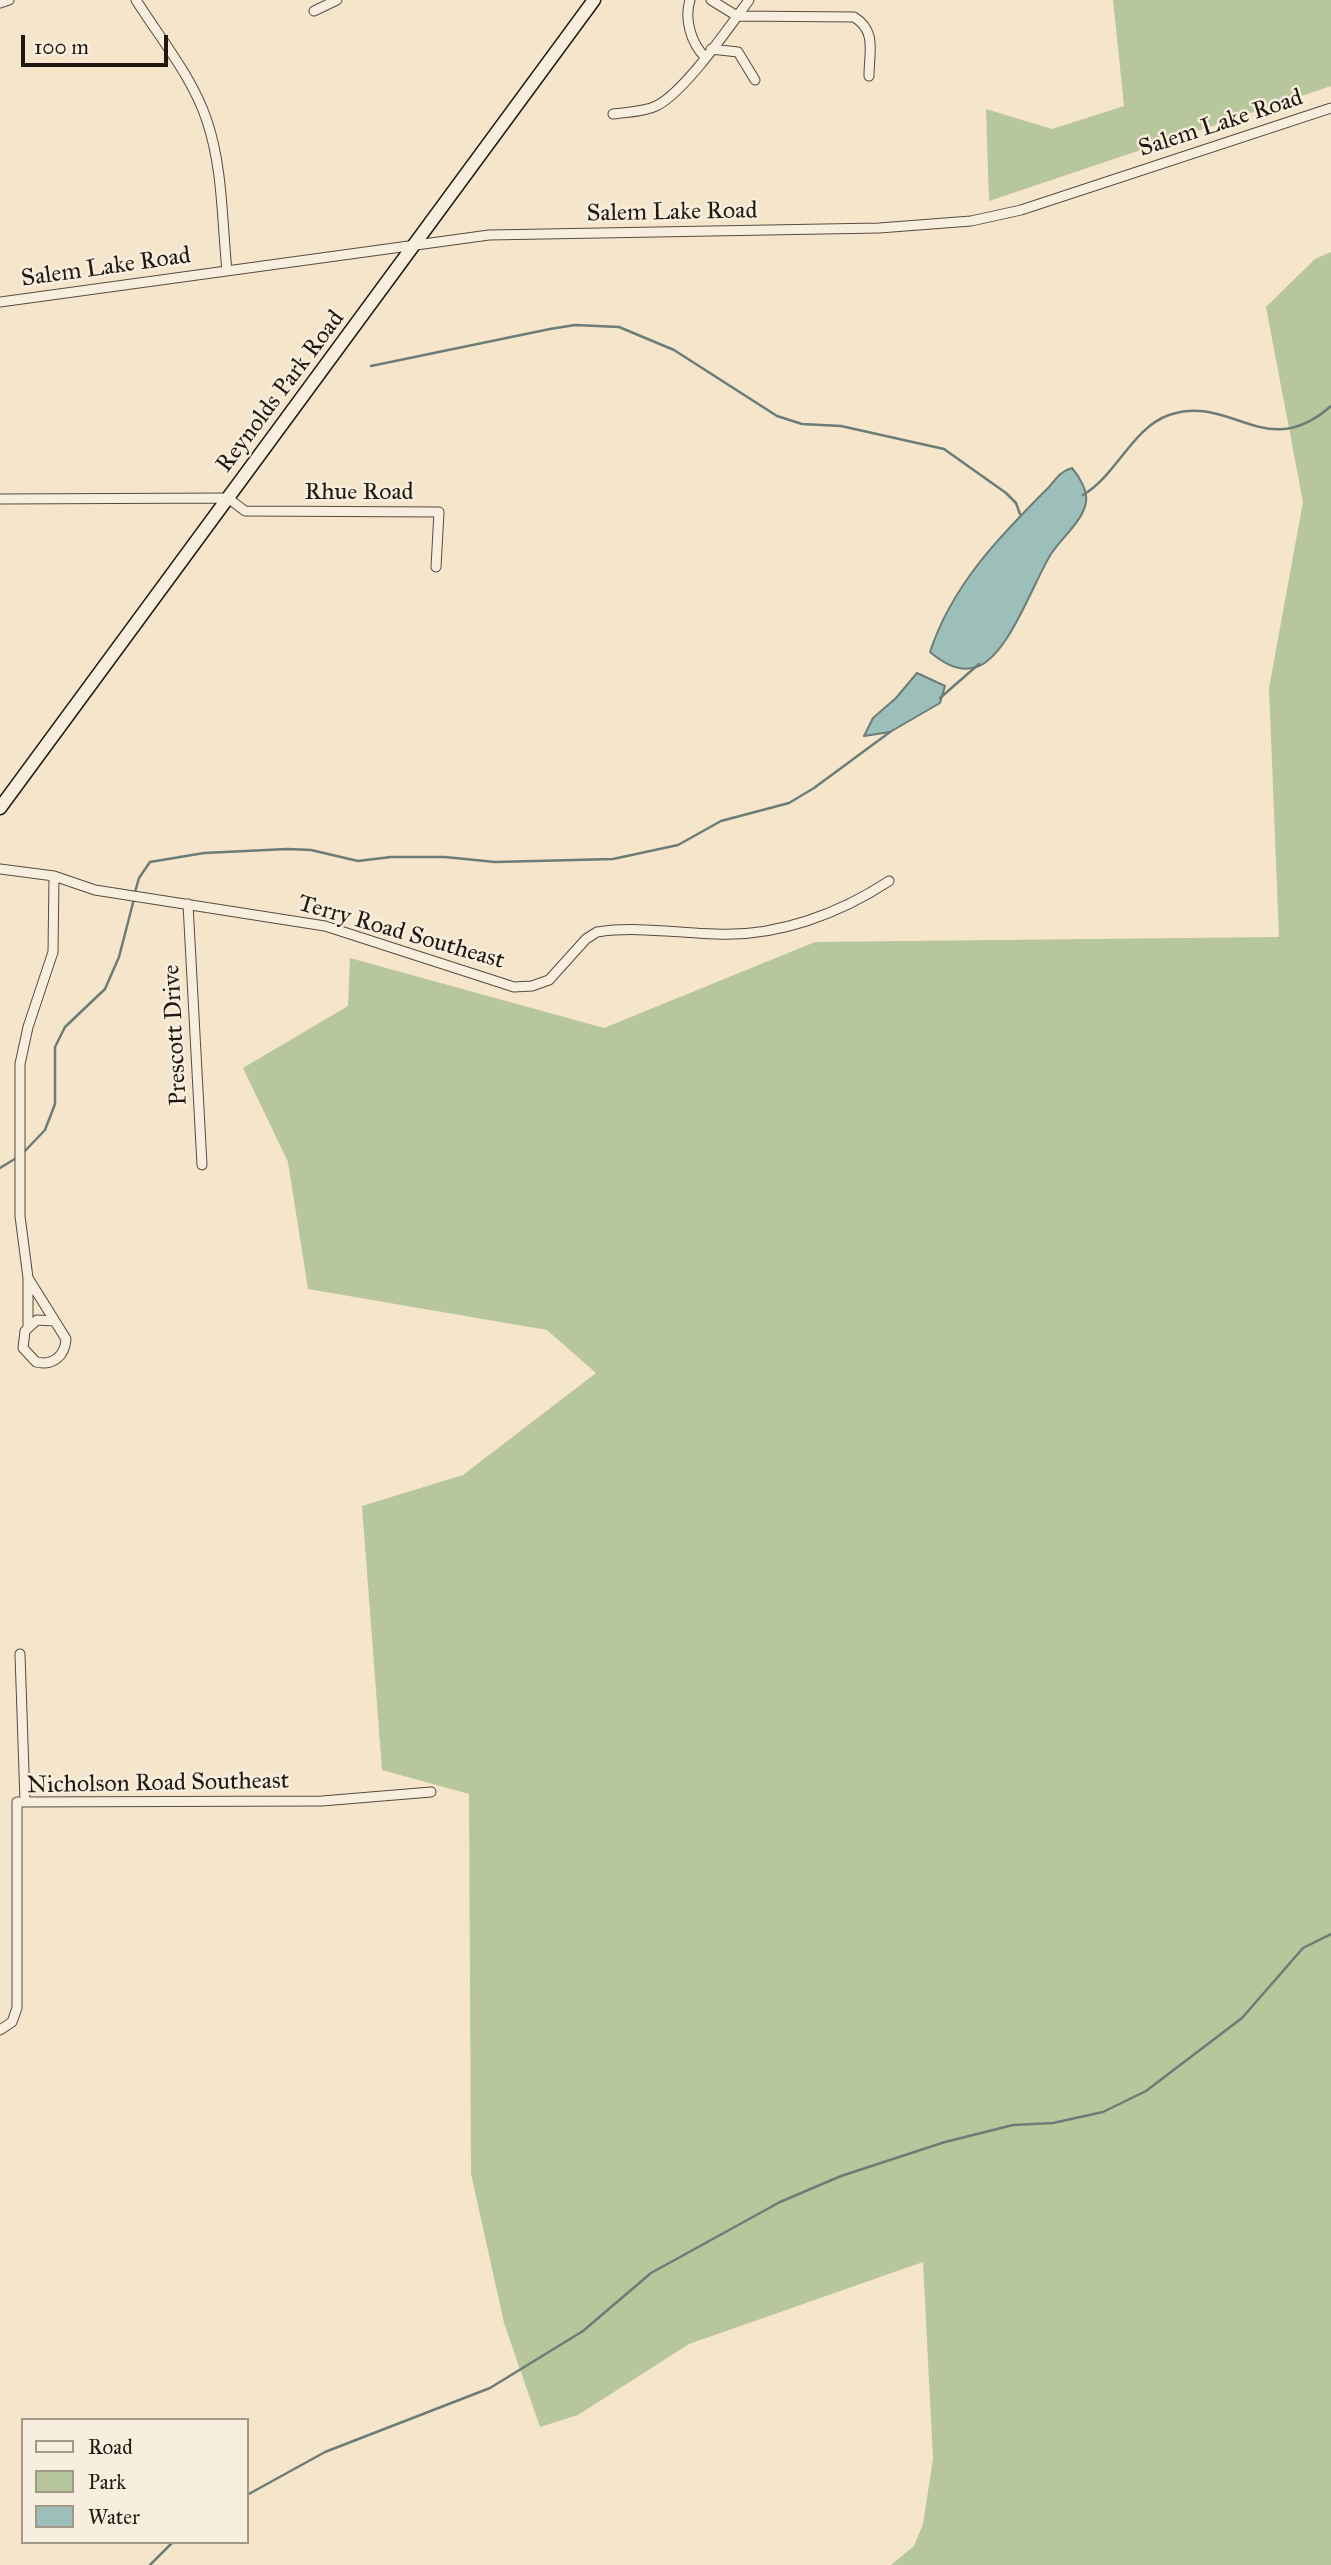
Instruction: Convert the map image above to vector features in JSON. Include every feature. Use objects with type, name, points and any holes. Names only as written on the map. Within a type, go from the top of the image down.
[{"type":"main road","name":"Reynolds Park Road","points":[[0,808],[594,0]]},
{"type":"street","points":[[0,3],[9,0]]},
{"type":"street","points":[[136,0],[192,90],[207,121],[217,170],[227,271]]},
{"type":"street","points":[[314,11],[337,0]]},
{"type":"street","points":[[690,0],[687,8],[690,30],[695,47],[705,57]]},
{"type":"street","points":[[711,0],[737,16],[854,16],[867,25],[870,33],[869,76]]},
{"type":"street","points":[[613,114],[658,105],[705,57],[749,0]]},
{"type":"street","points":[[712,48],[738,52],[755,80]]},
{"type":"street","name":"Salem Lake Road","points":[[0,302],[489,235],[878,228],[971,221],[1033,206],[1331,108]]},
{"type":"street","points":[[0,499],[228,498]]},
{"type":"street","name":"Rhue Road","points":[[228,498],[245,511],[439,512],[436,566]]},
{"type":"street","name":"Terry Road Southeast","points":[[0,869],[54,876],[95,890],[325,926],[479,977],[523,987],[549,980],[586,939],[597,932],[763,933],[810,919],[869,895],[889,881]]},
{"type":"street","points":[[29,1278],[54,1321],[63,1329],[66,1344],[59,1358],[48,1363],[36,1362],[26,1354],[22,1342],[28,1326],[29,1278],[20,1216],[20,1065],[28,1027],[54,952],[54,876]]},
{"type":"street","name":"Prescott Drive","points":[[188,904],[202,1165]]},
{"type":"street","points":[[28,1326],[37,1320],[54,1321]]},
{"type":"street","points":[[20,1654],[24,1802]]},
{"type":"street","name":"Nicholson Road Southeast","points":[[0,2030],[12,2022],[17,2008],[17,1802],[364,1798],[431,1793]]},
{"type":"green space","points":[[1113,0],[1331,0],[1331,86],[989,201],[986,109],[1052,129],[1124,106]]},
{"type":"green space","points":[[1331,252],[1331,2565],[891,2565],[914,2546],[923,2524],[933,2459],[923,2262],[689,2344],[578,2415],[540,2427],[504,2323],[471,2174],[469,1794],[382,1770],[362,1506],[463,1475],[596,1373],[547,1330],[308,1289],[288,1162],[243,1068],[348,1006],[350,958],[604,1028],[815,942],[1279,937],[1269,688],[1303,502],[1266,307],[1315,259]]},
{"type":"water","points":[[1072,468],[1084,489],[1084,509],[1051,554],[1001,647],[979,666],[966,669],[953,666],[935,656],[930,652],[939,628],[979,563],[1058,476]]},
{"type":"water","points":[[917,673],[945,686],[940,703],[890,732],[864,736],[873,718],[896,698]]},
{"type":"waterway","points":[[371,366],[575,325],[619,327],[674,350],[777,416],[802,424],[841,426],[944,449],[1006,493],[1016,503],[1020,514]]},
{"type":"waterway","points":[[1083,495],[1095,487],[1145,430],[1169,415],[1191,411],[1212,412],[1267,429],[1287,429],[1308,422],[1331,406]]},
{"type":"waterway","points":[[940,698],[979,664]]},
{"type":"waterway","points":[[135,892],[139,878],[150,862],[204,853],[311,850],[358,861],[391,857],[445,857],[495,862],[613,859],[678,845],[721,821],[789,803],[814,788],[890,732]]},
{"type":"waterway","points":[[23,1153],[45,1130],[55,1104],[55,1047],[65,1027],[105,989],[119,957],[134,899]]},
{"type":"waterway","points":[[0,1168],[18,1157]]},
{"type":"waterway","points":[[248,2494],[325,2452],[490,2388],[583,2331],[651,2273],[780,2202],[841,2176],[945,2142],[1013,2125],[1053,2123],[1103,2112],[1146,2091],[1242,2018],[1303,1948],[1331,1934]]},
{"type":"waterway","points":[[150,2565],[171,2544]]}]
